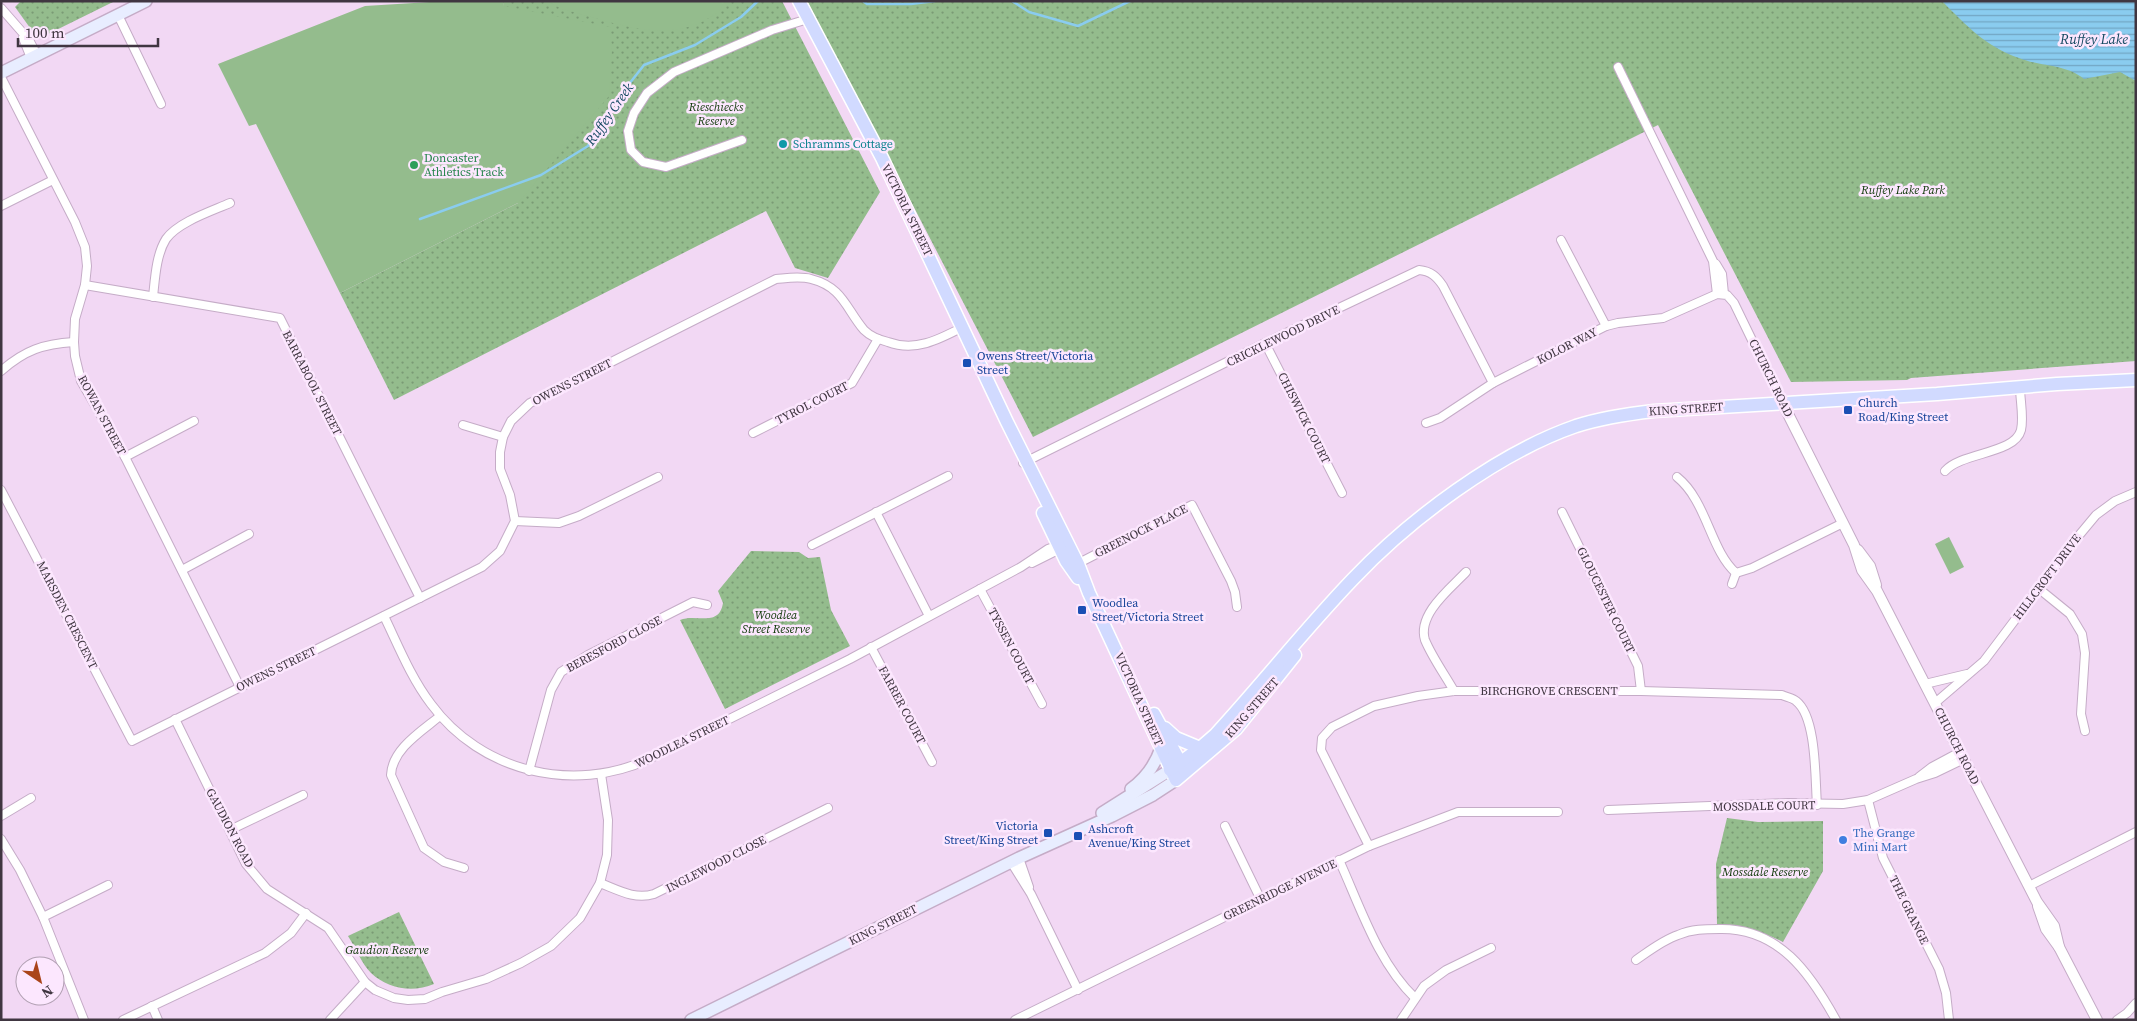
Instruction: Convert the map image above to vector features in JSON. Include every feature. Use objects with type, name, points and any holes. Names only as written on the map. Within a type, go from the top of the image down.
[{"type":"main road","points":[[1,73],[146,1]]},
{"type":"main road","name":"VICTORIA STREET","points":[[799,1],[878,151],[963,327],[1062,546],[1159,724],[1178,772]]},
{"type":"main road","name":"KING STREET","points":[[1075,831],[1100,814],[1178,772],[1238,710],[1353,578],[1398,537],[1467,484],[1542,440],[1585,424],[1628,414],[2136,380]]},
{"type":"main road","name":"VICTORIA STREET","points":[[1102,619],[1161,748],[1178,772]]},
{"type":"main road","name":"KING STREET","points":[[691,1020],[1015,860],[1145,799],[1242,723],[1284,670],[1310,628]]},
{"type":"main road","points":[[1159,724],[1173,737],[1200,748]]},
{"type":"main road","points":[[1100,814],[1139,783],[1154,764],[1161,748]]},
{"type":"street","points":[[1,8],[21,31],[34,56]]},
{"type":"street","points":[[118,15],[162,104]]},
{"type":"street","points":[[742,140],[666,167],[643,162],[631,150],[628,131],[634,113],[647,93],[674,72],[772,30],[808,19]]},
{"type":"street","points":[[1618,67],[1713,261],[1720,294]]},
{"type":"street","name":"ROWAN STREET","points":[[1,77],[75,222],[85,247],[87,266],[85,285],[76,319],[74,342],[81,381],[124,457],[240,687]]},
{"type":"street","points":[[1,206],[53,180]]},
{"type":"street","points":[[153,296],[159,259],[166,239],[183,225],[230,203]]},
{"type":"street","points":[[1561,240],[1606,326]]},
{"type":"street","name":"CRICKLEWOOD DRIVE","points":[[1025,462],[1265,343],[1419,270],[1427,271],[1437,277],[1444,286],[1494,383]]},
{"type":"street","name":"OWENS STREET","points":[[132,741],[482,567],[500,551],[515,521],[510,495],[500,469],[503,437],[511,421],[530,403],[776,279],[804,277],[828,285],[844,298],[865,330],[878,339],[901,347],[926,345],[963,327]]},
{"type":"street","name":"BARRABOOL STREET","points":[[85,285],[280,318],[420,598]]},
{"type":"street","name":"KOLOR WAY","points":[[1426,423],[1440,418],[1494,383],[1606,326],[1663,318],[1720,294]]},
{"type":"street","name":"CHURCH ROAD","points":[[1720,294],[1734,303],[1854,545],[1862,570],[1877,591],[2037,902],[2042,922],[2059,947],[2097,1020]]},
{"type":"street","name":"TYROL COURT","points":[[753,433],[852,383],[878,339]]},
{"type":"street","points":[[1,371],[14,360],[38,347],[74,342]]},
{"type":"street","name":"CHISWICK COURT","points":[[1265,343],[1342,493]]},
{"type":"street","points":[[1945,471],[1958,461],[2003,446],[2016,438],[2021,427],[2020,387]]},
{"type":"street","points":[[124,457],[194,421]]},
{"type":"street","points":[[463,425],[503,437]]},
{"type":"street","points":[[812,545],[948,476]]},
{"type":"street","points":[[515,521],[559,524],[658,477]]},
{"type":"street","points":[[1677,477],[1692,492],[1726,562],[1736,573]]},
{"type":"street","name":"MARSDEN CRESCENT","points":[[1,490],[132,741]]},
{"type":"street","name":"HILLCROFT DRIVE","points":[[1935,703],[1984,661],[2038,588],[2096,515],[2115,501],[2136,492]]},
{"type":"street","name":"GREENOCK PLACE","points":[[1074,566],[1192,505],[1231,581],[1237,607]]},
{"type":"street","points":[[876,512],[929,616]]},
{"type":"street","name":"GLOUCESTER COURT","points":[[1562,512],[1638,666],[1641,691]]},
{"type":"street","points":[[1736,573],[1752,568],[1843,523]]},
{"type":"street","points":[[182,570],[250,534]]},
{"type":"street","name":"WOODLEA STREET","points":[[384,616],[420,688],[440,716],[455,732],[502,762],[529,770],[570,776],[601,774],[630,767],[650,759],[871,647],[1062,546]]},
{"type":"street","points":[[1454,691],[1425,638],[1425,623],[1432,609],[1466,572]]},
{"type":"street","points":[[1732,584],[1736,573]]},
{"type":"street","points":[[2038,588],[2070,614],[2082,634],[2085,653],[2081,714],[2085,732]]},
{"type":"street","name":"TYSSEN COURT","points":[[980,589],[1042,704]]},
{"type":"street","name":"BERESFORD CLOSE","points":[[529,770],[551,690],[561,672],[693,602],[707,604]]},
{"type":"street","name":"FARRER COURT","points":[[871,647],[932,762]]},
{"type":"street","points":[[1925,684],[1969,674]]},
{"type":"street","name":"BIRCHGROVE CRESCENT","points":[[1369,846],[1321,750],[1322,738],[1332,727],[1374,706],[1418,696],[1454,691],[1641,691],[1782,695],[1796,701],[1804,710],[1813,736],[1817,805]]},
{"type":"street","points":[[440,716],[400,752],[393,764],[391,775],[424,848],[444,862],[464,868]]},
{"type":"street","name":"GAUDION ROAD","points":[[175,719],[246,864],[267,889],[328,928],[365,982],[375,990],[394,998],[408,1000],[425,999],[486,979],[551,946],[580,918],[600,883],[608,855],[609,833],[601,774]]},
{"type":"street","name":"MOSSDALE COURT","points":[[1608,810],[1843,804],[1868,800],[1935,774],[1962,756]]},
{"type":"street","points":[[230,830],[303,795]]},
{"type":"street","points":[[1,816],[31,798]]},
{"type":"street","name":"THE GRANGE","points":[[1868,800],[1883,858],[1939,969],[1946,993],[1949,1020]]},
{"type":"street","name":"INGLEWOOD CLOSE","points":[[600,883],[632,895],[644,897],[654,894],[828,808]]},
{"type":"street","name":"GREENRIDGE AVENUE","points":[[1015,1020],[1369,846],[1458,812],[1558,812]]},
{"type":"street","points":[[1225,826],[1260,900]]},
{"type":"street","points":[[2029,886],[2136,832]]},
{"type":"street","points":[[1,839],[20,870],[43,917],[84,1020]]},
{"type":"street","points":[[1015,860],[1078,990]]},
{"type":"street","points":[[1339,860],[1386,961],[1399,983],[1415,998]]},
{"type":"street","points":[[43,917],[108,885]]},
{"type":"street","points":[[123,1020],[265,953],[291,933],[306,913]]},
{"type":"street","points":[[1636,960],[1678,935],[1699,929],[1725,928],[1748,932],[1766,939],[1787,952],[1813,980],[1834,1019]]},
{"type":"street","points":[[1401,1020],[1424,986],[1446,970],[1491,948]]},
{"type":"street","points":[[330,1020],[365,982]]},
{"type":"street","points":[[2117,1020],[2136,1003]]},
{"type":"street","points":[[152,1006],[158,1020]]},
{"type":"green space","points":[[21,1],[115,1],[38,39],[15,7]]},
{"type":"green space","name":"Doncaster Athletics Track","points":[[446,1],[503,1],[504,6],[610,27],[612,49],[609,96],[518,203],[340,293],[256,124],[249,126],[218,64],[365,6]]},
{"type":"green space","name":"Rieschiecks Reserve","points":[[503,1],[782,1],[880,192],[828,278],[795,268],[766,211],[394,400],[340,293],[518,203]]},
{"type":"green space","points":[[547,1],[726,1],[716,14],[690,26],[672,30],[654,30],[635,28],[597,19],[562,9]]},
{"type":"green space","name":"Ruffey Lake Park","points":[[807,1],[2136,1],[2136,361],[1911,378],[1907,380],[1791,382],[1658,125],[1033,437]]},
{"type":"green space","points":[[1949,537],[1964,567],[1950,574],[1935,544]]},
{"type":"green space","name":"Woodlea Street Reserve","points":[[751,551],[799,552],[808,558],[820,557],[831,610],[850,646],[725,709],[680,620],[686,618],[712,618],[717,615],[721,611],[723,603],[718,591]]},
{"type":"green space","name":"Mossdale Reserve","points":[[1727,818],[1758,822],[1823,821],[1823,871],[1783,942],[1751,929],[1717,925],[1716,864]]},
{"type":"green space","name":"Gaudion Reserve","points":[[399,912],[434,984],[409,989],[385,983],[367,969],[348,936]]},
{"type":"water","name":"Ruffey Lake","points":[[1942,1],[2136,1],[2136,81],[2120,72],[2084,79],[2061,68],[2027,61],[2007,53],[1996,48],[1977,34]]},
{"type":"waterway","name":"Ruffey Creek","points":[[420,219],[541,175],[588,146],[611,107],[644,65],[695,45],[741,17],[758,1]]},
{"type":"waterway","name":"Ruffey Creek","points":[[863,1],[867,4],[911,4],[935,1]]},
{"type":"waterway","name":"Ruffey Creek","points":[[1012,1],[1029,12],[1078,26],[1130,1]]},
{"type":"place","name":"Schramms Cottage","points":[[783,144]]},
{"type":"place","name":"Doncaster Athletics Track","points":[[414,165]]},
{"type":"place","name":"Owens Street/Victoria Street","points":[[967,363]]},
{"type":"place","name":"Church Road/King Street","points":[[1848,410]]},
{"type":"place","name":"Woodlea Street/Victoria Street","points":[[1082,610]]},
{"type":"place","name":"Victoria Street/King Street","points":[[1048,833]]},
{"type":"place","name":"Ashcroft Avenue/King Street","points":[[1078,836]]},
{"type":"place","name":"The Grange Mini Mart","points":[[1843,840]]}]
